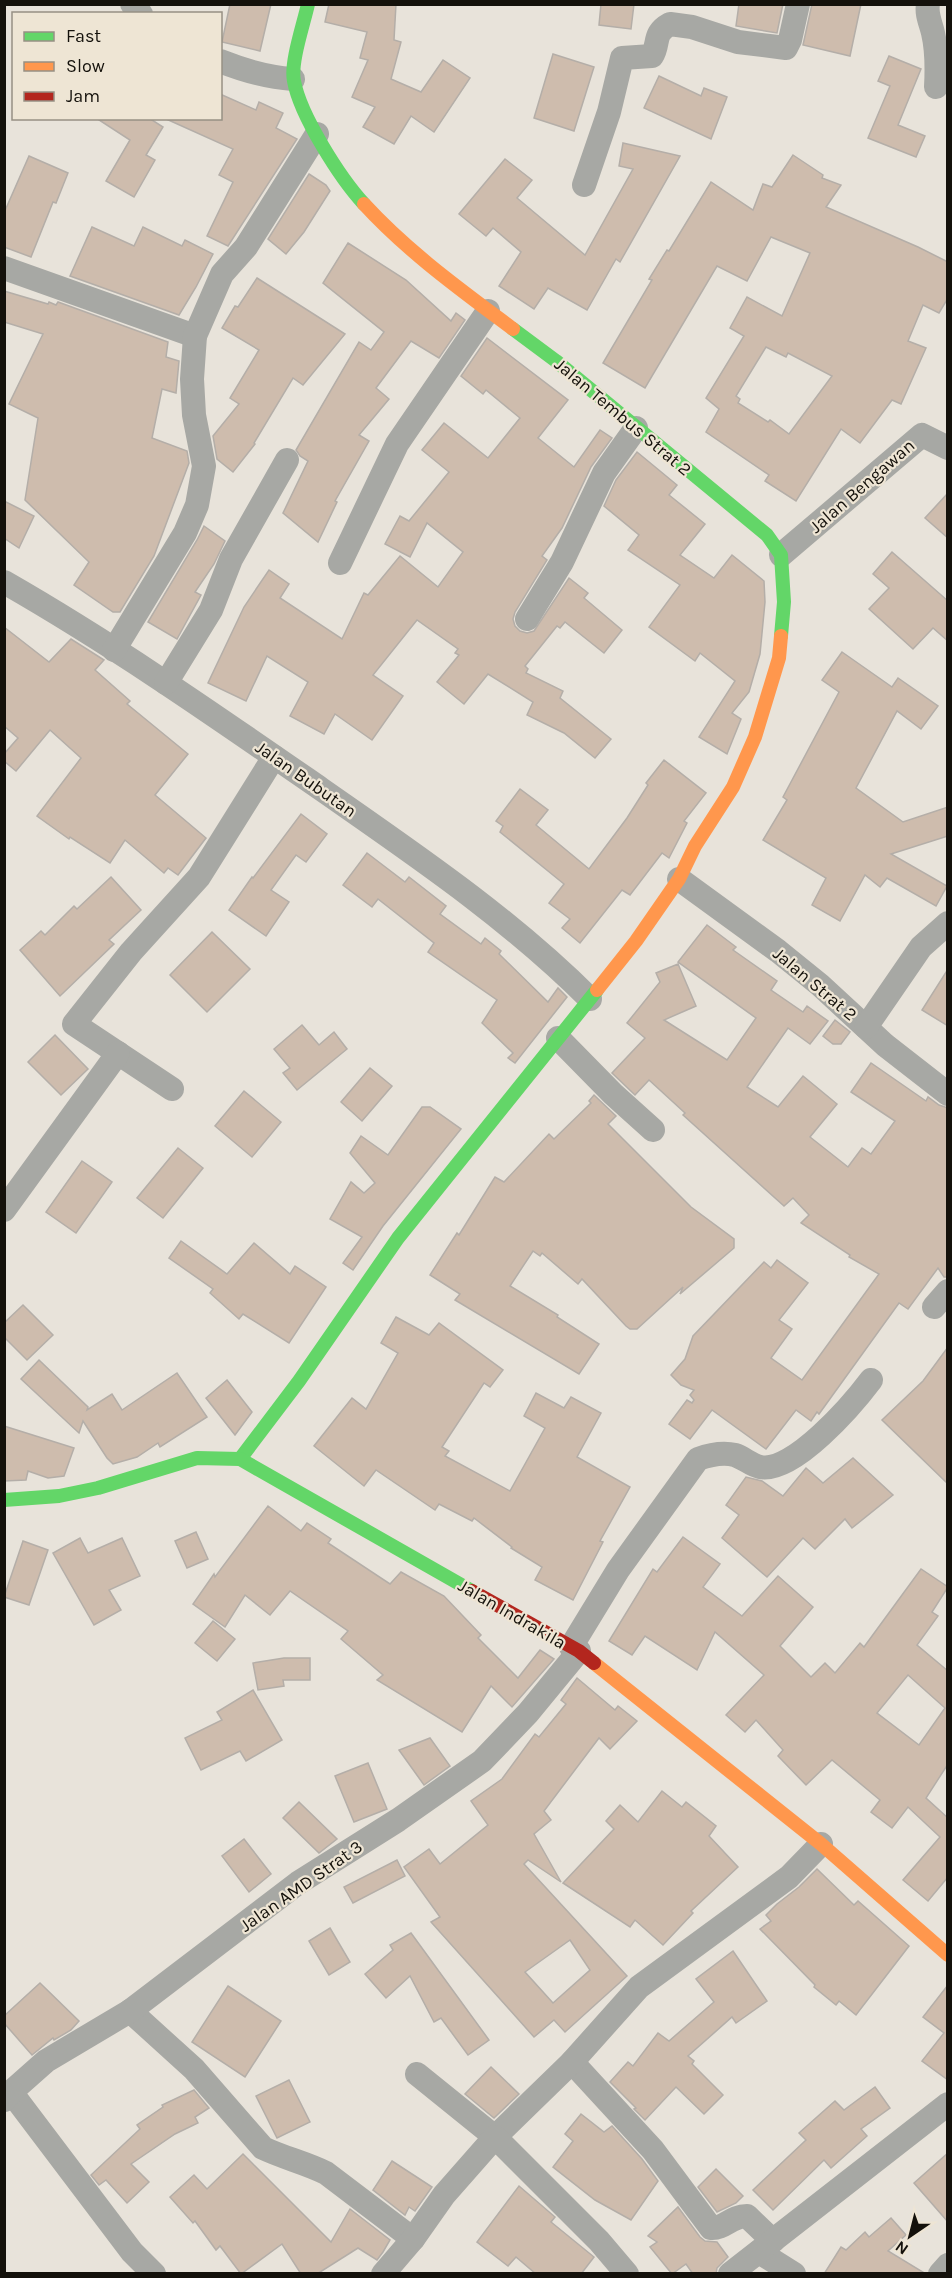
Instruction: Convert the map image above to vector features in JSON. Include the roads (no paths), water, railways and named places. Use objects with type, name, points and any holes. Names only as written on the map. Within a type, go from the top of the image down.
[{"type":"street","name":"Jalan Tembus Strat 2","points":[[308,4],[293,79],[304,113],[350,189],[387,228],[488,311],[555,361],[766,535],[781,555]]},
{"type":"street","points":[[584,185],[609,112],[622,58],[652,56],[655,52],[656,38],[670,24],[692,27],[738,42],[786,48],[798,4]]},
{"type":"street","points":[[928,4],[927,9],[934,34],[936,87]]},
{"type":"street","points":[[222,62],[269,78],[293,79]]},
{"type":"street","points":[[114,650],[185,533],[197,505],[204,466],[195,415],[192,379],[195,336],[222,274],[246,247],[317,134]]},
{"type":"street","points":[[4,268],[195,336]]},
{"type":"street","points":[[340,563],[397,444],[488,311]]},
{"type":"street","points":[[526,619],[562,562],[604,473],[636,428]]},
{"type":"street","name":"Jalan Bengawan","points":[[781,555],[922,435],[948,448]]},
{"type":"street","points":[[166,683],[211,610],[231,559],[287,460]]},
{"type":"street","points":[[240,1459],[299,1381],[398,1238],[636,941],[679,879],[695,846],[733,787],[755,737],[778,658],[784,602],[781,555]]},
{"type":"street","name":"Jalan Bubutan","points":[[4,582],[166,683],[419,857],[521,935],[556,965],[590,999]]},
{"type":"street","points":[[172,1089],[74,1024],[131,952],[199,877],[274,757]]},
{"type":"street","name":"Jalan Strat 2","points":[[679,879],[778,951],[885,1045],[948,1094]]},
{"type":"street","points":[[866,1027],[921,947],[948,923]]},
{"type":"street","points":[[558,1038],[613,1094],[653,1130]]},
{"type":"street","points":[[4,1210],[118,1053]]},
{"type":"street","name":"Jalan AMD Strat 3","points":[[8,2096],[46,2061],[130,2011],[298,1883],[398,1820],[482,1761],[528,1713],[575,1649],[618,1570],[698,1459],[726,1454],[734,1455],[760,1467],[769,1468],[778,1465],[812,1444],[853,1403],[871,1380]]},
{"type":"street","name":"Jalan Indrakila","points":[[4,1500],[60,1496],[98,1488],[197,1458],[240,1459],[575,1649],[821,1844],[948,1955]]},
{"type":"street","points":[[383,2274],[413,2239],[444,2195],[495,2137],[572,2062],[639,1987],[789,1877],[821,1844]]},
{"type":"street","points":[[130,2011],[194,2069],[263,2148],[278,2156],[311,2165],[327,2173],[413,2239]]},
{"type":"street","points":[[572,2062],[653,2150],[711,2228],[718,2228],[733,2217],[747,2216],[766,2246],[794,2274]]},
{"type":"street","points":[[417,2074],[495,2137],[598,2241],[627,2274]]},
{"type":"street","points":[[8,2096],[132,2252],[154,2274]]},
{"type":"street","points":[[730,2274],[948,2104]]},
{"type":"street","points":[[940,2274],[948,2265]]}]
